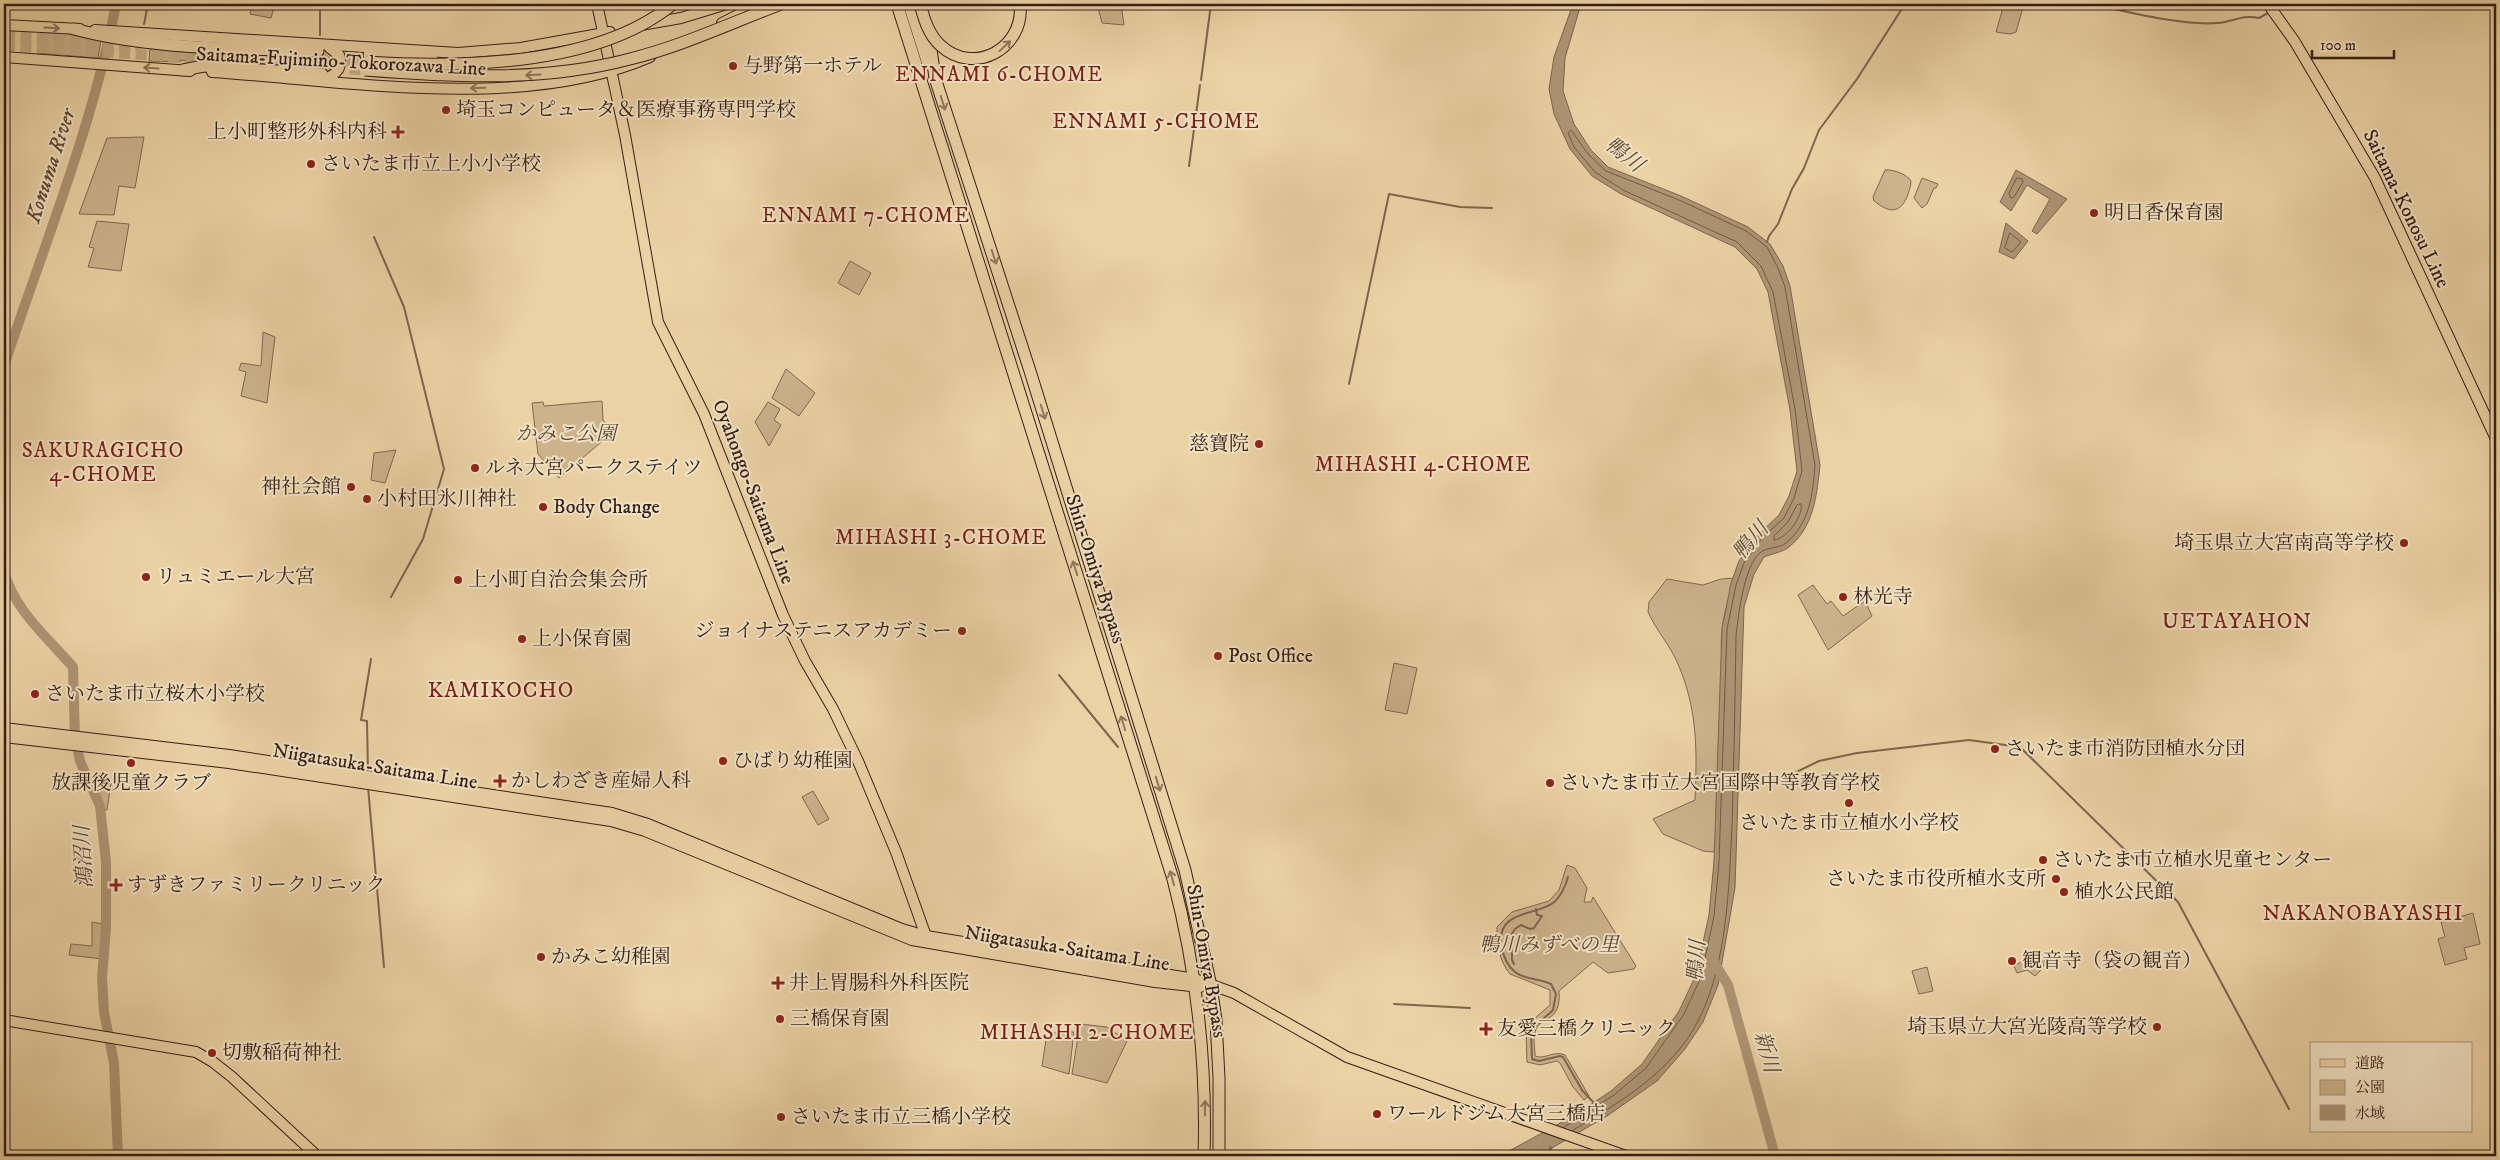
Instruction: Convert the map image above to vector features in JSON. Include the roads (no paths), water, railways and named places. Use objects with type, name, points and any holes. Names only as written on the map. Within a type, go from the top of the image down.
[{"type":"highway","points":[[367,66],[452,64],[536,55],[576,48],[612,38],[643,24],[673,4]]},
{"type":"highway","points":[[367,66],[456,76],[538,75],[584,69],[628,60],[671,46],[781,4]]},
{"type":"highway","name":"Shin-Omiya Bypass","points":[[897,4],[1172,879],[1195,983],[1205,1082],[1204,1156]]},
{"type":"highway","points":[[908,4],[927,61],[935,78]]},
{"type":"highway","points":[[921,4],[929,29],[939,44],[956,55],[972,59],[993,55],[1010,41],[1020,22],[1020,4]]},
{"type":"highway","name":"Shin-Omiya Bypass","points":[[921,4],[935,78],[1030,371],[1183,862],[1211,986],[1219,1078],[1218,1156]]},
{"type":"highway","points":[[74,29],[235,49],[322,48]]},
{"type":"highway","points":[[367,66],[433,59],[483,59],[536,55]]},
{"type":"highway","points":[[183,70],[204,66],[321,78]]},
{"type":"main road","name":"Oyahongo-Saitama Line","points":[[597,4],[613,72],[658,322],[704,414],[783,615],[805,661],[833,709],[858,761],[896,852],[928,940]]},
{"type":"main road","name":"Saitama-Fujimino-Tokorozawa Line","points":[[322,48],[480,52],[521,48],[604,34],[680,18],[727,4]]},
{"type":"main road","name":"Saitama-Fujimino-Tokorozawa Line","points":[[321,78],[445,88],[500,88],[536,85],[613,72],[703,34],[760,4]]},
{"type":"main road","name":"Saitama-Konosu Line","points":[[2268,4],[2295,42],[2375,178],[2496,439]]},
{"type":"main road","points":[[4,24],[74,29]]},
{"type":"main road","points":[[321,78],[336,72],[341,64],[339,55],[322,48]]},
{"type":"main road","name":"Saitama-Fujimino-Tokorozawa Line","points":[[4,57],[183,70]]},
{"type":"main road","name":"Niigatasuka-Saitama Line","points":[[4,728],[76,741]]},
{"type":"main road","name":"Niigatasuka-Saitama Line","points":[[4,737],[76,741],[229,755],[612,813],[648,824],[928,940],[1211,986]]},
{"type":"main road","points":[[1211,986],[1234,993],[1347,1057],[1626,1156]]},
{"type":"main road","points":[[4,1020],[188,1050],[204,1056],[232,1077],[317,1156]]},
{"type":"water","points":[[1573,4],[1581,4],[1565,58],[1563,91],[1574,124],[1591,150],[1608,167],[1681,196],[1748,227],[1770,244],[1783,266],[1790,286],[1820,465],[1813,509],[1804,530],[1789,547],[1764,557],[1754,574],[1744,607],[1735,888],[1718,985],[1703,1022],[1685,1049],[1657,1081],[1607,1116],[1538,1156],[1500,1156],[1575,1115],[1611,1091],[1642,1064],[1679,1011],[1696,975],[1709,915],[1714,861],[1722,629],[1731,583],[1739,561],[1759,534],[1779,515],[1789,496],[1797,471],[1790,410],[1768,292],[1757,269],[1735,247],[1621,194],[1592,176],[1570,149],[1554,114],[1549,89],[1554,57]]},
{"type":"water","points":[[2016,170],[2067,199],[2037,234],[2032,231],[2050,199],[2027,185],[2011,211],[2000,202]]},
{"type":"water","points":[[2006,223],[2028,241],[2014,259],[1999,252]]},
{"type":"waterway","name":"Konuma River","points":[[4,366],[81,141],[106,50],[116,4]]},
{"type":"waterway","points":[[144,24],[148,4]]},
{"type":"waterway","points":[[320,4],[320,35]]},
{"type":"waterway","points":[[1201,80],[1211,4]]},
{"type":"waterway","points":[[1767,242],[1778,224],[1819,130],[1857,79],[1905,4]]},
{"type":"waterway","points":[[2090,4],[2154,17],[2203,23],[2223,22],[2247,17],[2259,18],[2270,12]]},
{"type":"waterway","points":[[2276,8],[2285,4]]},
{"type":"waterway","points":[[1189,166],[1200,85]]},
{"type":"waterway","points":[[1349,384],[1389,194],[1460,207],[1492,208]]},
{"type":"waterway","points":[[374,237],[404,307],[444,469],[423,539],[391,597]]},
{"type":"waterway","name":"鴻沼川","points":[[4,571],[15,598],[23,611],[73,667],[75,738],[80,761],[100,806],[106,862],[106,928],[102,978],[104,1012],[114,1063],[118,1156]]},
{"type":"waterway","points":[[368,773],[367,721],[361,720],[371,659]]},
{"type":"waterway","points":[[1059,675],[1118,747]]},
{"type":"waterway","points":[[1738,786],[1756,785],[1780,780],[1819,761],[1857,753],[1969,740],[2020,747],[2178,902],[2289,1109]]},
{"type":"waterway","points":[[368,787],[384,967]]},
{"type":"waterway","points":[[1568,877],[1558,898],[1553,903],[1519,916],[1505,926],[1501,934],[1501,945],[1505,960],[1512,969],[1519,975],[1551,984],[1556,994],[1553,1010],[1531,1030],[1532,1059],[1539,1061],[1563,1057],[1582,1090],[1594,1103]]},
{"type":"waterway","points":[[1514,964],[1512,950],[1507,941],[1515,929],[1521,925],[1530,929],[1534,928],[1542,916],[1537,915],[1536,909]]},
{"type":"waterway","name":"新川","points":[[1713,961],[1728,985],[1775,1156]]},
{"type":"waterway","points":[[1394,1004],[1470,1008]]},
{"type":"waterway","points":[[1550,1147],[1555,1156]]},
{"type":"tunnel","points":[[4,36],[142,46]]},
{"type":"tunnel","points":[[4,45],[365,70]]},
{"type":"tunnel","points":[[257,54],[367,62]]},
{"type":"place","name":"与野第一ホテル","points":[[733,66]]},
{"type":"place","name":"埼玉コンピュータ＆医療事務専門学校","points":[[446,110]]},
{"type":"place","name":"上小町整形外科内科","points":[[398,132]]},
{"type":"place","name":"さいたま市立上小小学校","points":[[311,164]]},
{"type":"place","name":"明日香保育園","points":[[2094,213]]},
{"type":"place","name":"慈寶院","points":[[1259,444]]},
{"type":"place","name":"ルネ大宮パークステイツ","points":[[475,468]]},
{"type":"place","name":"神社会館","points":[[351,487]]},
{"type":"place","name":"小村田氷川神社","points":[[367,499]]},
{"type":"place","name":"Body Change","points":[[543,507]]},
{"type":"place","name":"埼玉県立大宮南高等学校","points":[[2404,543]]},
{"type":"place","name":"リュミエール大宮","points":[[146,577]]},
{"type":"place","name":"上小町自治会集会所","points":[[458,580]]},
{"type":"place","name":"林光寺","points":[[1843,597]]},
{"type":"place","name":"ジョイナステニスアカデミー","points":[[962,631]]},
{"type":"place","name":"上小保育園","points":[[522,639]]},
{"type":"place","name":"Post Office","points":[[1218,656]]},
{"type":"place","name":"さいたま市立桜木小学校","points":[[35,694]]},
{"type":"place","name":"さいたま市消防団植水分団","points":[[1995,749]]},
{"type":"place","name":"ひばり幼稚園","points":[[723,761]]},
{"type":"place","name":"放課後児童クラブ","points":[[131,763]]},
{"type":"place","name":"かしわざき産婦人科","points":[[500,781]]},
{"type":"place","name":"さいたま市立大宮国際中等教育学校","points":[[1550,783]]},
{"type":"place","name":"さいたま市立植水小学校","points":[[1849,803]]},
{"type":"place","name":"さいたま市立植水児童センター","points":[[2043,860]]},
{"type":"place","name":"さいたま市役所植水支所","points":[[2056,879]]},
{"type":"place","name":"すずきファミリークリニック","points":[[116,885]]},
{"type":"place","name":"植水公民館","points":[[2064,892]]},
{"type":"place","name":"かみこ幼稚園","points":[[541,957]]},
{"type":"place","name":"観音寺（袋の観音）","points":[[2012,961]]},
{"type":"place","name":"井上胃腸科外科医院","points":[[778,983]]},
{"type":"place","name":"三橋保育園","points":[[780,1019]]},
{"type":"place","name":"埼玉県立大宮光陵高等学校","points":[[2157,1027]]},
{"type":"place","name":"友愛三橋クリニック","points":[[1486,1029]]},
{"type":"place","name":"切敷稲荷神社","points":[[212,1053]]},
{"type":"place","name":"ワールドジム大宮三橋店","points":[[1377,1114]]},
{"type":"place","name":"さいたま市立三橋小学校","points":[[781,1117]]},
{"type":"district","name":"ENNAMI 6-CHOME","points":[[999,75]]},
{"type":"district","name":"ENNAMI 5-CHOME","points":[[1156,122]]},
{"type":"district","name":"ENNAMI 7-CHOME","points":[[866,216]]},
{"type":"district","name":"SAKURAGICHO 4-CHOME","points":[[103,463]]},
{"type":"district","name":"MIHASHI 4-CHOME","points":[[1423,465]]},
{"type":"district","name":"MIHASHI 3-CHOME","points":[[941,538]]},
{"type":"district","name":"UETAYAHON","points":[[2237,621]]},
{"type":"district","name":"KAMIKOCHO","points":[[501,690]]},
{"type":"district","name":"NAKANOBAYASHI","points":[[2363,913]]},
{"type":"district","name":"MIHASHI 2-CHOME","points":[[1087,1033]]},
{"type":"water label","name":"鴨川","points":[[1624,155]]},
{"type":"water label","name":"鴨川","points":[[1751,541]]},
{"type":"water label","name":"鴨川","points":[[1697,961]]},
{"type":"park label","name":"かみこ公園","points":[[566,434]]},
{"type":"park label","name":"鴨川みずべの里","points":[[1549,945]]}]
